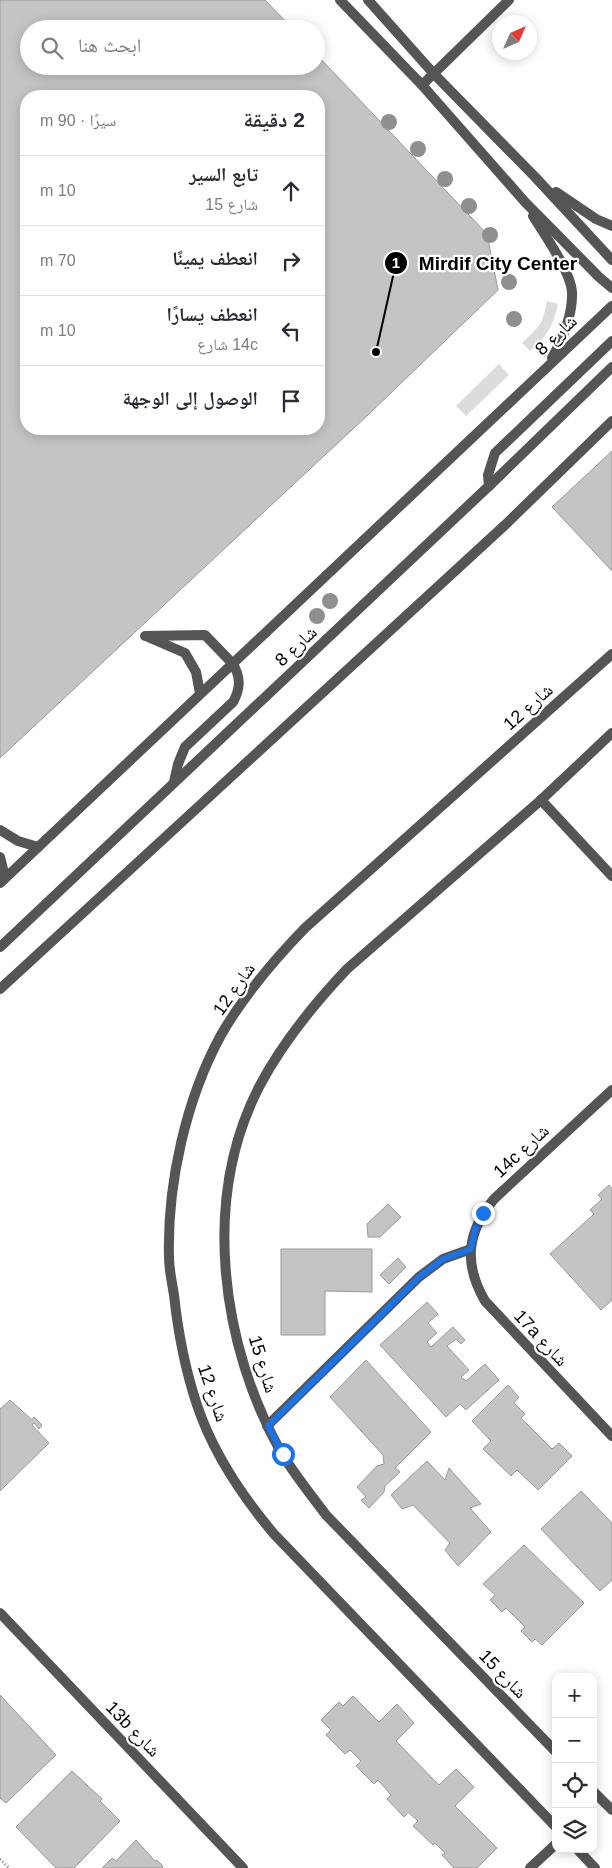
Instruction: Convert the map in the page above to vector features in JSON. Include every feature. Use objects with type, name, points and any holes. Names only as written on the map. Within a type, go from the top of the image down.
[{"type":"street","points":[[340,0],[422,85],[525,202],[612,288]]},
{"type":"street","points":[[368,0],[434,74],[536,178],[612,260]]},
{"type":"street","points":[[422,85],[509,0]]},
{"type":"street","points":[[536,178],[596,219],[612,226]]},
{"type":"street","points":[[525,202],[563,268],[572,290],[571,313],[560,344],[548,365]]},
{"type":"street","name":"شارع 8","points":[[2,881],[612,306]]},
{"type":"street","points":[[488,486],[490,463],[496,453],[612,341]]},
{"type":"street","name":"شارع 8","points":[[0,947],[612,367]]},
{"type":"street","points":[[0,989],[505,525],[612,421]]},
{"type":"street","points":[[174,782],[178,764],[185,747],[232,702],[237,695],[239,678],[237,670],[232,663],[205,635],[145,636],[185,653],[196,672],[200,693]]},
{"type":"street","name":"شارع 12","points":[[552,1823],[274,1534],[250,1505],[230,1474],[212,1441],[197,1406],[178,1334],[168,1259],[170,1215],[178,1158],[187,1119],[201,1080],[221,1036],[244,999],[277,957],[305,928],[612,654]]},
{"type":"street","points":[[612,733],[541,800],[612,876]]},
{"type":"street","name":"شارع 15","points":[[541,800],[347,969],[322,995],[277,1055],[259,1088],[246,1119],[232,1163],[226,1200],[224,1233],[225,1270],[240,1351],[251,1387],[268,1426],[288,1462],[326,1515],[552,1748]]},
{"type":"street","points":[[0,830],[18,841],[38,847]]},
{"type":"street","points":[[0,857],[3,869],[2,881]]},
{"type":"street","name":"14c شارع","points":[[471,1249],[475,1230],[483,1213],[494,1199],[612,1090]]},
{"type":"street","points":[[268,1426],[419,1277],[443,1259],[471,1249]]},
{"type":"street","name":"17a شارع","points":[[471,1249],[471,1267],[476,1285],[485,1301],[612,1436]]},
{"type":"street","name":"13b شارع","points":[[0,1613],[243,1868]]},
{"type":"street","points":[[597,1795],[612,1810]]},
{"type":"street","points":[[530,1868],[552,1848]]},
{"type":"street","points":[[581,1853],[595,1868]]},
{"type":"path","points":[[0,1859],[9,1868]]},
{"type":"shaded area","points":[[547,301],[558,304],[554,319],[545,336],[530,351],[522,343],[539,325],[544,315]]},
{"type":"shaded area","points":[[499,364],[509,375],[466,416],[456,406]]},
{"type":"building","points":[[0,0],[265,0],[284,20],[20,20],[20,75],[325,75],[325,63],[487,234],[498,290],[369,414],[0,758]]},
{"type":"building","points":[[612,451],[612,571],[552,507]]},
{"type":"building","points":[[609,1185],[612,1189],[612,1300],[601,1310],[550,1254],[594,1214],[590,1210],[602,1199],[598,1195]]},
{"type":"building","points":[[388,1204],[401,1217],[380,1237],[368,1237],[367,1224]]},
{"type":"building","points":[[281,1249],[372,1249],[372,1292],[325,1291],[325,1335],[281,1335]]},
{"type":"building","points":[[398,1258],[406,1267],[389,1284],[380,1275]]},
{"type":"building","points":[[427,1302],[438,1314],[428,1323],[437,1333],[427,1342],[431,1347],[453,1327],[465,1340],[461,1344],[456,1339],[447,1346],[469,1370],[461,1377],[466,1381],[485,1364],[499,1380],[466,1410],[460,1404],[446,1417],[380,1345]]},
{"type":"building","points":[[366,1360],[431,1432],[395,1468],[400,1472],[385,1486],[384,1492],[369,1508],[361,1500],[366,1497],[357,1487],[377,1466],[384,1464],[383,1455],[330,1397]]},
{"type":"building","points":[[508,1385],[519,1397],[514,1403],[525,1414],[521,1418],[552,1449],[559,1443],[572,1456],[538,1490],[517,1470],[511,1476],[483,1449],[491,1441],[472,1421]]},
{"type":"building","points":[[10,1400],[32,1420],[34,1417],[42,1425],[39,1429],[34,1423],[32,1425],[49,1443],[0,1491],[0,1409]]},
{"type":"building","points":[[427,1461],[445,1480],[449,1468],[481,1504],[470,1508],[491,1532],[458,1566],[445,1550],[450,1543],[413,1505],[402,1509],[391,1495]]},
{"type":"building","points":[[581,1491],[612,1523],[612,1580],[600,1591],[541,1529]]},
{"type":"building","points":[[524,1545],[584,1603],[542,1645],[535,1639],[532,1642],[521,1631],[525,1627],[506,1608],[502,1612],[490,1600],[495,1595],[483,1584]]},
{"type":"building","points":[[0,1695],[56,1755],[6,1803],[0,1798]]},
{"type":"building","points":[[353,1696],[379,1722],[397,1704],[414,1723],[396,1741],[439,1785],[456,1769],[474,1787],[455,1806],[497,1848],[477,1868],[454,1868],[442,1855],[445,1853],[435,1843],[433,1845],[413,1826],[418,1821],[408,1812],[404,1817],[387,1799],[391,1795],[378,1780],[374,1784],[356,1766],[361,1761],[350,1750],[345,1754],[326,1735],[331,1730],[321,1720],[339,1702],[343,1706]]},
{"type":"building","points":[[72,1771],[102,1799],[100,1801],[120,1821],[74,1868],[56,1868],[16,1827]]},
{"type":"building","points":[[136,1840],[155,1861],[157,1860],[163,1866],[162,1868],[102,1868],[112,1858],[116,1861]]},
{"type":"place","name":"Mirdif City Center","points":[[376,352]]},
{"type":"route","points":[[283,1454],[268,1426],[419,1277],[443,1259],[471,1249],[475,1230],[483,1213]]}]
